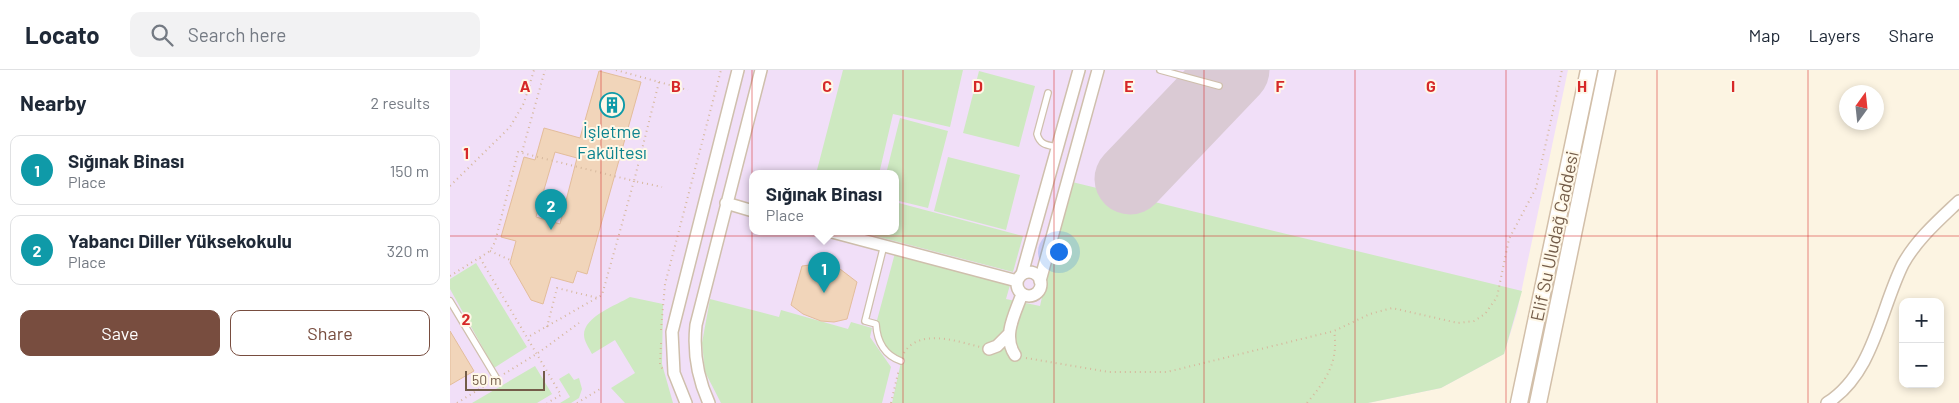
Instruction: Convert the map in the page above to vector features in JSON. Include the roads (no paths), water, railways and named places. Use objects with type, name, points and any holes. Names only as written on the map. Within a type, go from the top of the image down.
[{"type":"main road","name":"Elif Su Uludağ Caddesi","points":[[1519,403],[1589,70]]},
{"type":"main road","name":"Elif Su Uludağ Caddesi","points":[[1538,403],[1608,70]]},
{"type":"street","points":[[686,403],[674,374],[672,332],[738,70]]},
{"type":"street","points":[[709,403],[698,375],[694,342],[700,304],[761,70]]},
{"type":"street","points":[[1079,70],[1020,278],[1018,289],[1027,296],[1035,294],[1040,289],[1040,281],[1098,70]]},
{"type":"street","points":[[730,100],[752,106]]},
{"type":"street","points":[[1057,147],[1076,152]]},
{"type":"street","points":[[1827,403],[1848,383],[1863,364],[1904,263],[1928,230],[1959,201]]},
{"type":"street","points":[[726,204],[749,210]]},
{"type":"street","points":[[843,235],[1020,278],[1033,273],[1040,281]]},
{"type":"street","points":[[1015,355],[1008,343],[1008,335],[1022,294]]},
{"type":"street","points":[[989,349],[997,346],[1008,335]]},
{"type":"lane","points":[[1160,70],[1219,86]]},
{"type":"lane","points":[[1048,93],[1037,134],[1039,140],[1045,145],[1057,147]]},
{"type":"lane","points":[[884,246],[865,321],[876,324],[877,340],[893,358],[901,362]]},
{"type":"lane","points":[[450,301],[497,379]]},
{"type":"place","name":"İşletme Fakültesı","points":[[612,105]]},
{"type":"place","name":"Yabancı Diller Yüksekokulu","points":[[551,230]]},
{"type":"place","name":"Sığınak Binası","points":[[824,293]]}]
